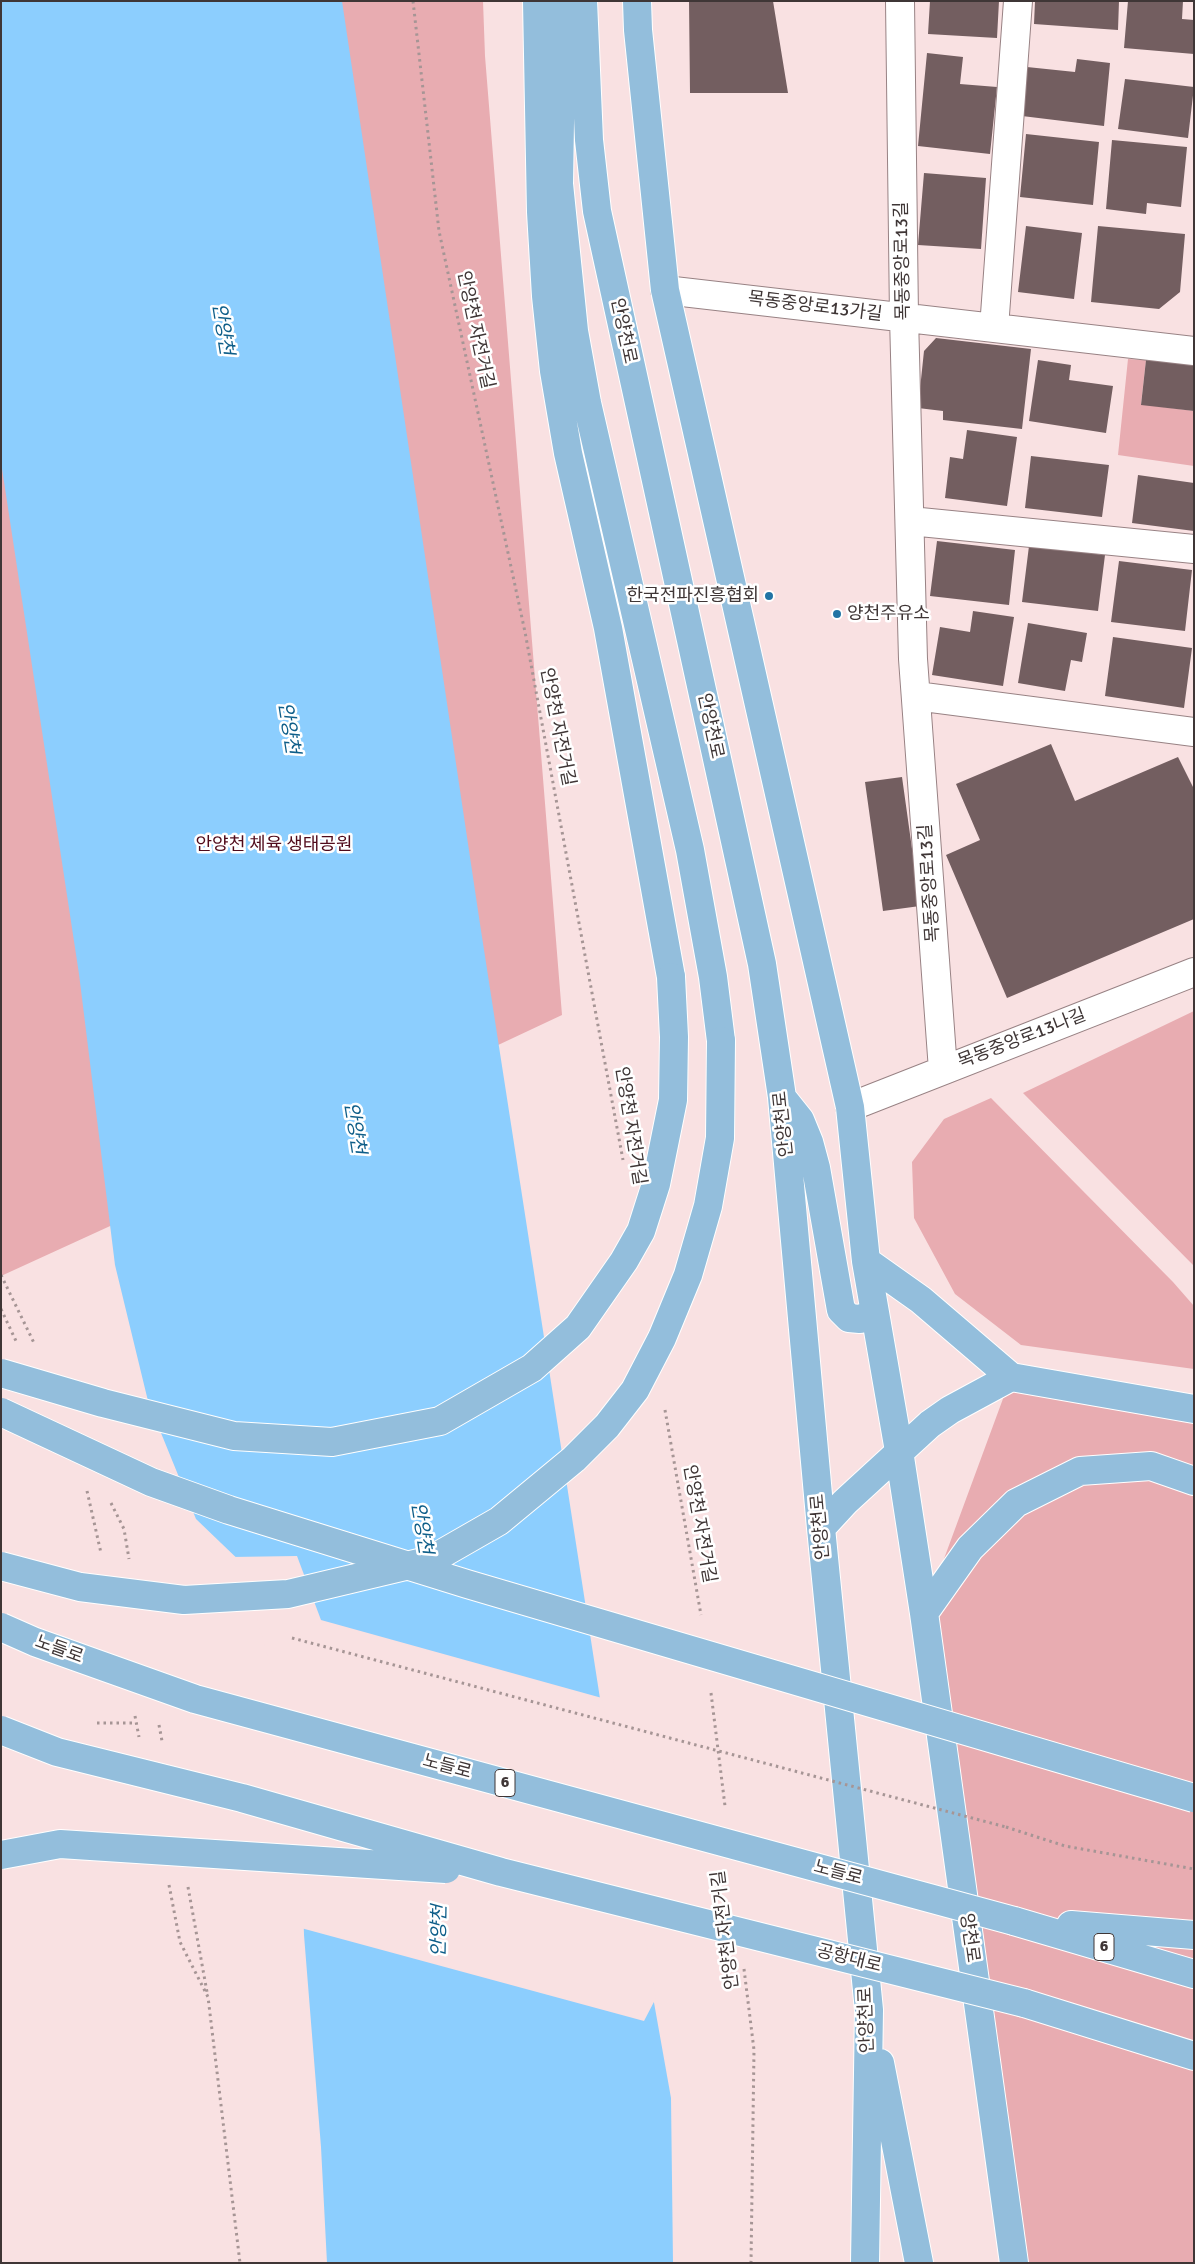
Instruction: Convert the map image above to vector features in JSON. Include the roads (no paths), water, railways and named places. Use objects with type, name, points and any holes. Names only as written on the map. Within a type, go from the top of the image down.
[{"type":"main road","points":[[1,1372],[103,1403],[234,1436],[332,1442],[440,1421],[532,1368],[578,1327],[624,1261],[641,1231],[656,1184],[673,1100],[674,1037],[671,978],[608,628],[568,452],[554,371],[546,296],[541,212],[537,1]]},
{"type":"main road","points":[[1,1566],[80,1587],[184,1600],[288,1594],[431,1560],[499,1521],[574,1459],[607,1426],[635,1390],[662,1338],[688,1275],[708,1206],[720,1138],[721,1041],[713,977],[690,850],[586,403],[574,331],[559,184],[562,10],[565,1]]},
{"type":"main road","name":"안양천로","points":[[583,1],[589,140],[597,211],[762,964],[782,1096],[821,1528],[869,2010],[865,2263]]},
{"type":"main road","points":[[637,1],[638,30],[665,290],[850,1107],[866,1261],[899,1451],[924,1613]]},
{"type":"main road","points":[[782,1096],[800,1120],[809,1142],[816,1168],[841,1310],[849,1318],[860,1319],[876,1314]]},
{"type":"main road","points":[[866,1261],[921,1300],[1011,1377],[1194,1409]]},
{"type":"main road","points":[[821,1528],[899,1451],[930,1424],[950,1410],[1011,1377]]},
{"type":"main road","points":[[1,1412],[151,1482],[230,1510],[467,1584],[1194,1798]]},
{"type":"main road","points":[[924,1613],[970,1548],[1016,1503],[1080,1471],[1150,1466],[1194,1480]]},
{"type":"main road","name":"양천로","points":[[924,1613],[1014,2263]]},
{"type":"main road","name":"노들로","points":[[1,1627],[35,1642],[195,1699],[1014,1921]]},
{"type":"main road","points":[[1,1730],[57,1752],[242,1798],[501,1872]]},
{"type":"main road","points":[[1,1855],[60,1844],[501,1872]]},
{"type":"main road","name":"공항대로","points":[[501,1872],[1024,2003],[1194,2056]]},
{"type":"main road","points":[[1014,1921],[1194,1935]]},
{"type":"main road","name":"6","points":[[1014,1921],[1194,1974]]},
{"type":"main road","points":[[869,2010],[919,2263]]},
{"type":"street","name":"목동중앙로13길","points":[[900,1],[904,318],[916,696],[943,1070]]},
{"type":"street","points":[[994,328],[1018,1]]},
{"type":"street","name":"목동중앙로13가길","points":[[665,290],[1194,351]]},
{"type":"street","points":[[910,521],[1194,549]]},
{"type":"street","points":[[916,696],[1194,732]]},
{"type":"street","name":"목동중앙로13나길","points":[[850,1107],[1194,972]]},
{"type":"water","name":"안양천","points":[[1,1],[342,1],[480,924],[601,1705],[671,2098],[673,2263],[327,2263],[321,2147],[304,1935],[299,1762],[246,1567],[196,1519],[148,1401],[115,1265],[79,974],[1,462]]},
{"type":"place","name":"한국전파진흥협회","points":[[769,596]]},
{"type":"place","name":"양천주유소","points":[[837,614]]},
{"type":"park label","name":"안양천 체육 생태공원","points":[[274,845]]}]
